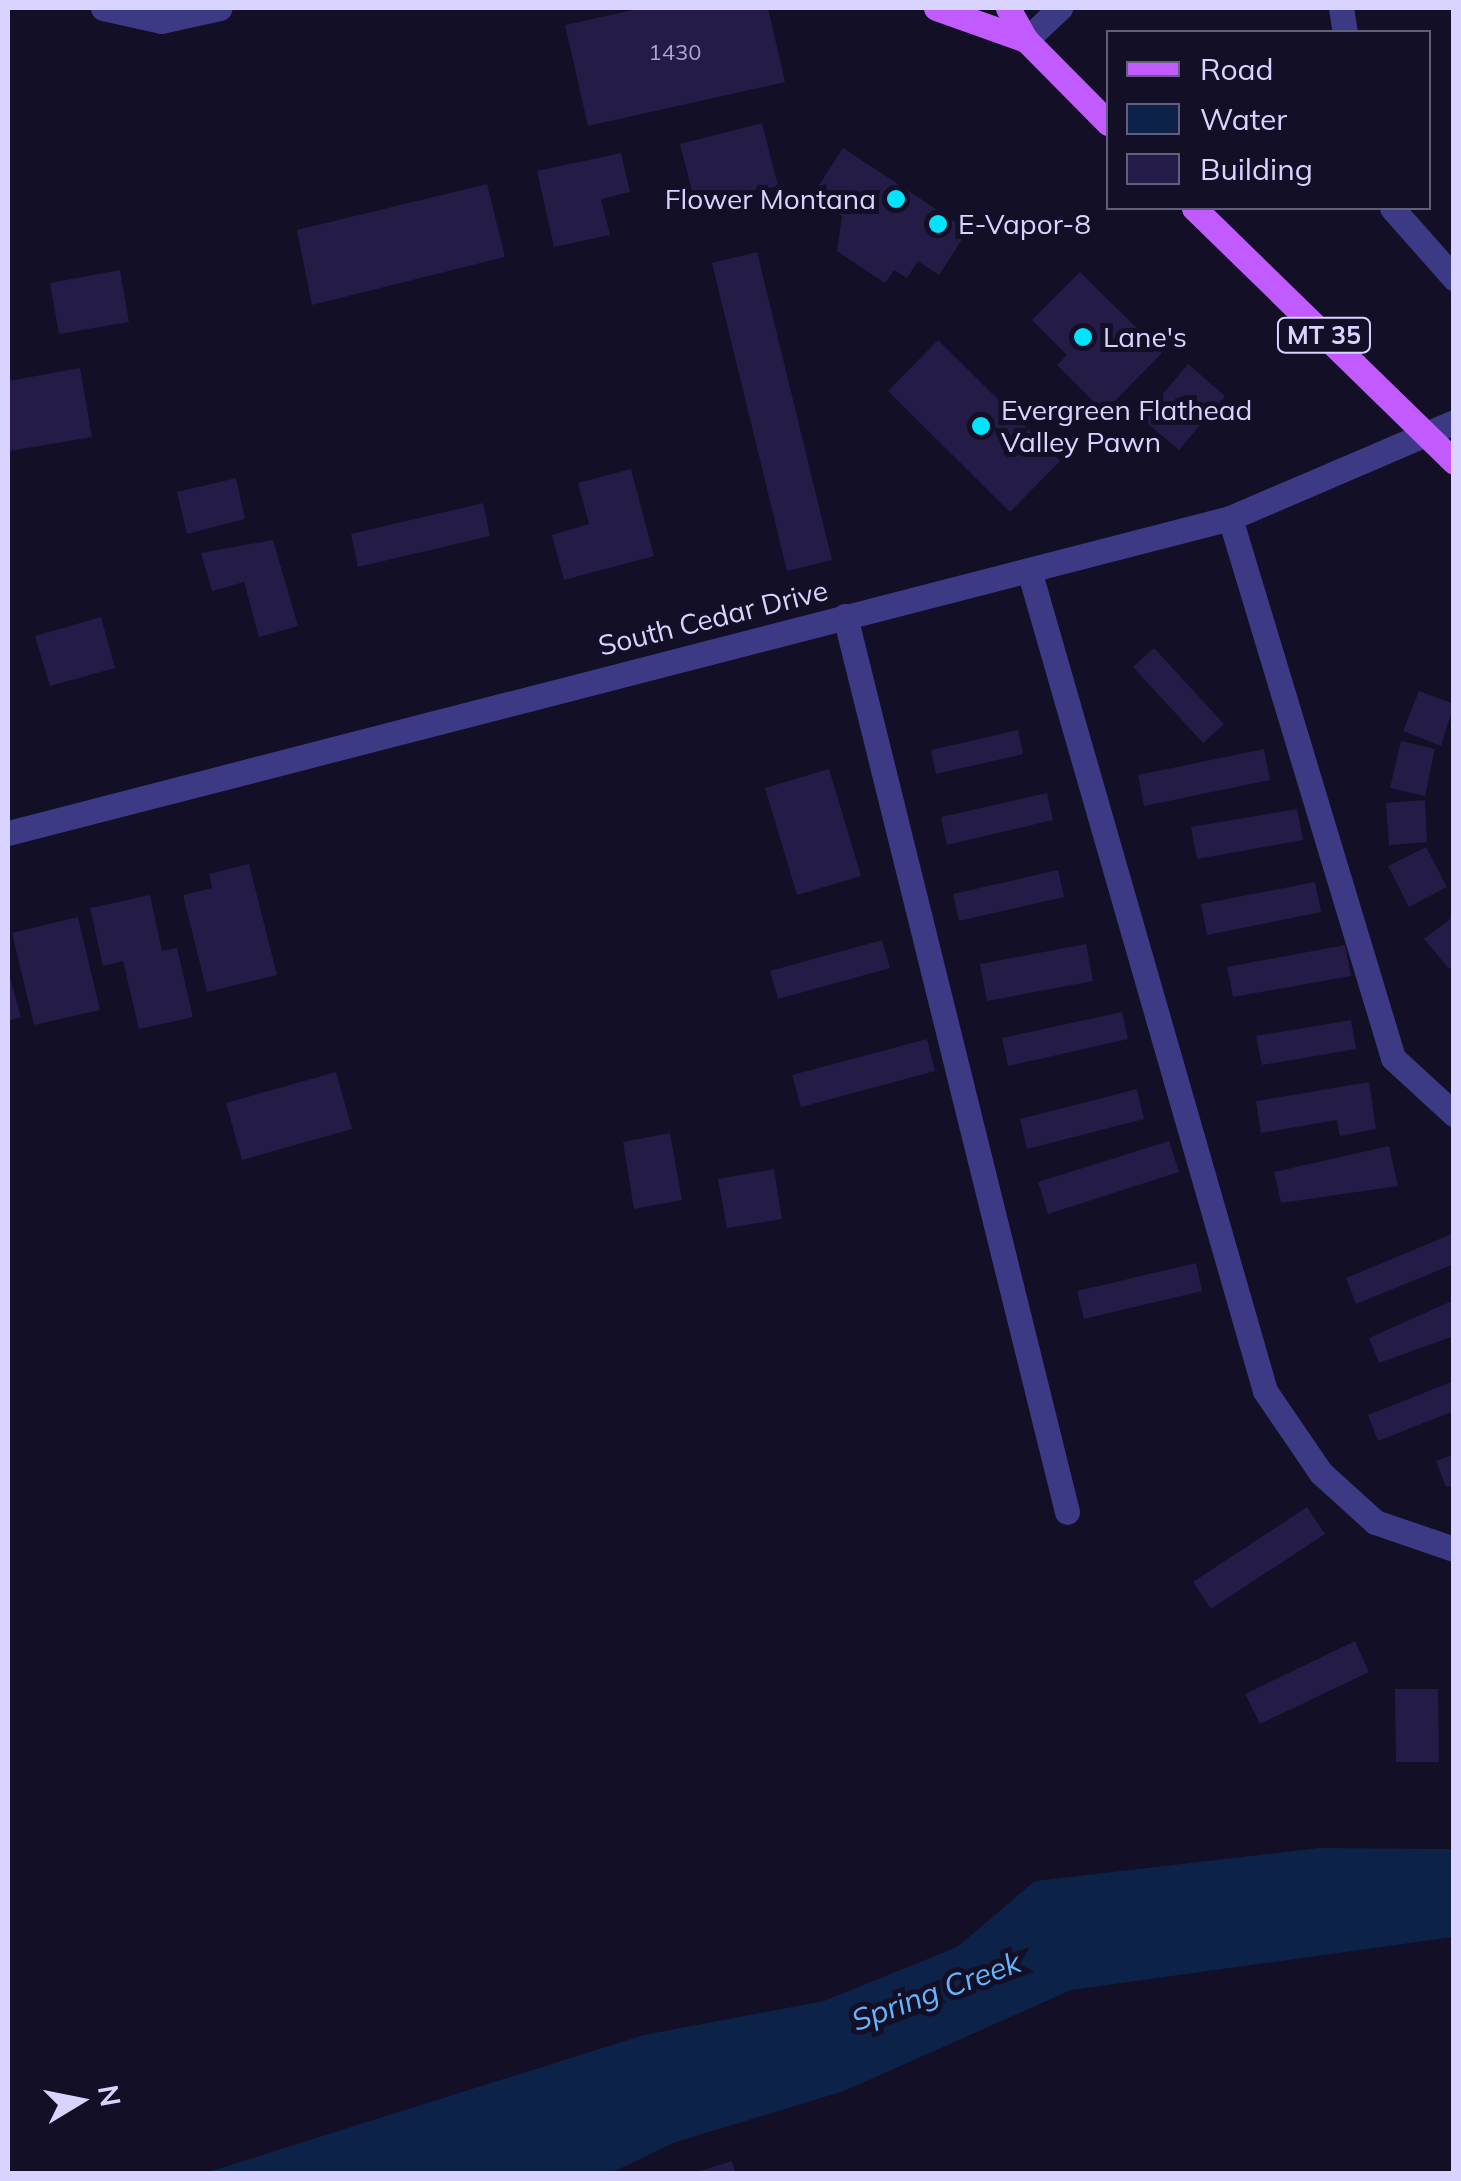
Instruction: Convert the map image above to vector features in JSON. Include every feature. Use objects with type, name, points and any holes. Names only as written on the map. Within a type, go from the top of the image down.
[{"type":"main road","points":[[936,8],[1026,40]]},
{"type":"main road","points":[[1008,8],[1026,40],[1106,121]]},
{"type":"main road","name":"MT 35","points":[[1196,210],[1454,462]]},
{"type":"street","points":[[103,8],[161,21],[220,8]]},
{"type":"street","points":[[1026,40],[1060,8]]},
{"type":"street","points":[[1394,210],[1454,278]]},
{"type":"street","name":"South Cedar Drive","points":[[8,833],[1230,518],[1421,431],[1454,422]]},
{"type":"street","points":[[1230,518],[1394,1058],[1454,1114]]},
{"type":"street","points":[[1029,570],[1265,1391],[1321,1474],[1376,1522],[1454,1548]]},
{"type":"street","points":[[845,616],[1067,1512]]},
{"type":"water","name":"Spring Creek","points":[[1319,1848],[1453,1849],[1453,1937],[1071,1990],[844,2091],[673,2143],[611,2173],[205,2173],[644,2035],[824,2001],[957,1947],[1035,1881]]},
{"type":"building","points":[[642,8],[768,8],[785,82],[588,126],[565,25]]},
{"type":"building","points":[[762,123],[778,186],[696,207],[680,144]]},
{"type":"building","points":[[843,148],[968,230],[939,275],[918,261],[907,278],[894,270],[885,283],[837,251],[842,216],[812,196]]},
{"type":"building","points":[[621,153],[630,192],[601,199],[610,235],[554,247],[537,171]]},
{"type":"building","points":[[487,184],[505,257],[312,305],[297,230]]},
{"type":"building","points":[[757,252],[832,560],[787,571],[712,263]]},
{"type":"building","points":[[120,270],[129,322],[59,334],[50,283]]},
{"type":"building","points":[[1080,272],[1162,353],[1104,412],[1057,365],[1067,355],[1032,320]]},
{"type":"building","points":[[938,340],[1060,461],[1010,512],[888,391]]},
{"type":"building","points":[[1188,364],[1225,396],[1179,450],[1142,419]]},
{"type":"building","points":[[80,368],[92,437],[10,451],[8,381]]},
{"type":"building","points":[[631,469],[654,556],[564,580],[552,535],[589,524],[578,483]]},
{"type":"building","points":[[236,478],[245,519],[187,534],[177,492]]},
{"type":"building","points":[[483,503],[490,536],[358,567],[351,534]]},
{"type":"building","points":[[273,540],[298,626],[259,637],[244,582],[212,591],[201,553]]},
{"type":"building","points":[[101,617],[115,668],[50,686],[35,636]]},
{"type":"building","points":[[1154,648],[1224,724],[1203,743],[1133,667]]},
{"type":"building","points":[[1419,691],[1454,704],[1441,746],[1403,731]]},
{"type":"building","points":[[1018,730],[1023,754],[936,774],[931,750]]},
{"type":"building","points":[[1401,741],[1435,749],[1425,796],[1390,788]]},
{"type":"building","points":[[1264,749],[1270,780],[1144,806],[1138,775]]},
{"type":"building","points":[[829,769],[861,876],[797,895],[765,788]]},
{"type":"building","points":[[1047,793],[1053,820],[947,845],[941,817]]},
{"type":"building","points":[[1425,800],[1427,842],[1389,845],[1386,803]]},
{"type":"building","points":[[1297,809],[1303,840],[1197,859],[1191,827]]},
{"type":"building","points":[[1426,847],[1447,887],[1409,907],[1388,866]]},
{"type":"building","points":[[249,864],[277,975],[207,992],[183,895],[212,888],[209,874]]},
{"type":"building","points":[[1058,870],[1064,897],[959,921],[953,894]]},
{"type":"building","points":[[1315,882],[1321,912],[1207,935],[1201,904]]},
{"type":"building","points":[[150,895],[162,951],[177,948],[193,1017],[139,1029],[123,961],[103,966],[90,908]]},
{"type":"building","points":[[1454,916],[1454,965],[1449,969],[1424,939]]},
{"type":"building","points":[[78,917],[100,1010],[34,1025],[12,933]]},
{"type":"building","points":[[882,940],[890,968],[778,999],[770,971]]},
{"type":"building","points":[[1086,944],[1093,981],[987,1001],[980,964]]},
{"type":"building","points":[[1345,945],[1351,976],[1233,997],[1227,967]]},
{"type":"building","points":[[8,971],[21,1017],[8,1021]]},
{"type":"building","points":[[1122,1012],[1128,1039],[1008,1066],[1002,1038]]},
{"type":"building","points":[[1351,1020],[1356,1049],[1262,1065],[1256,1036]]},
{"type":"building","points":[[927,1039],[935,1071],[801,1107],[792,1075]]},
{"type":"building","points":[[336,1072],[352,1129],[242,1160],[226,1103]]},
{"type":"building","points":[[1369,1082],[1376,1129],[1340,1136],[1337,1120],[1261,1133],[1256,1101]]},
{"type":"building","points":[[1137,1089],[1144,1119],[1027,1149],[1020,1119]]},
{"type":"building","points":[[670,1133],[682,1200],[634,1209],[623,1142]]},
{"type":"building","points":[[1169,1141],[1179,1172],[1048,1214],[1038,1182]]},
{"type":"building","points":[[1389,1146],[1398,1186],[1281,1203],[1274,1172]]},
{"type":"building","points":[[774,1169],[782,1219],[727,1228],[718,1179]]},
{"type":"building","points":[[1454,1233],[1454,1264],[1356,1304],[1346,1278]]},
{"type":"building","points":[[1196,1263],[1202,1291],[1084,1319],[1077,1291]]},
{"type":"building","points":[[1454,1300],[1454,1336],[1379,1363],[1369,1338]]},
{"type":"building","points":[[1454,1381],[1454,1411],[1378,1441],[1368,1415]]},
{"type":"building","points":[[1454,1454],[1454,1485],[1446,1487],[1436,1461]]},
{"type":"building","points":[[1307,1507],[1325,1534],[1211,1609],[1193,1582]]},
{"type":"building","points":[[1355,1641],[1369,1672],[1260,1724],[1245,1694]]},
{"type":"building","points":[[1395,1689],[1438,1689],[1439,1762],[1396,1762]]},
{"type":"building","points":[[732,2161],[736,2174],[694,2174],[694,2173]]},
{"type":"place","name":"Flower Montana","points":[[896,199]]},
{"type":"place","name":"E-Vapor-8","points":[[938,224]]},
{"type":"place","name":"Lane's","points":[[1083,337]]},
{"type":"place","name":"Evergreen Flathead Valley Pawn","points":[[981,426]]}]
